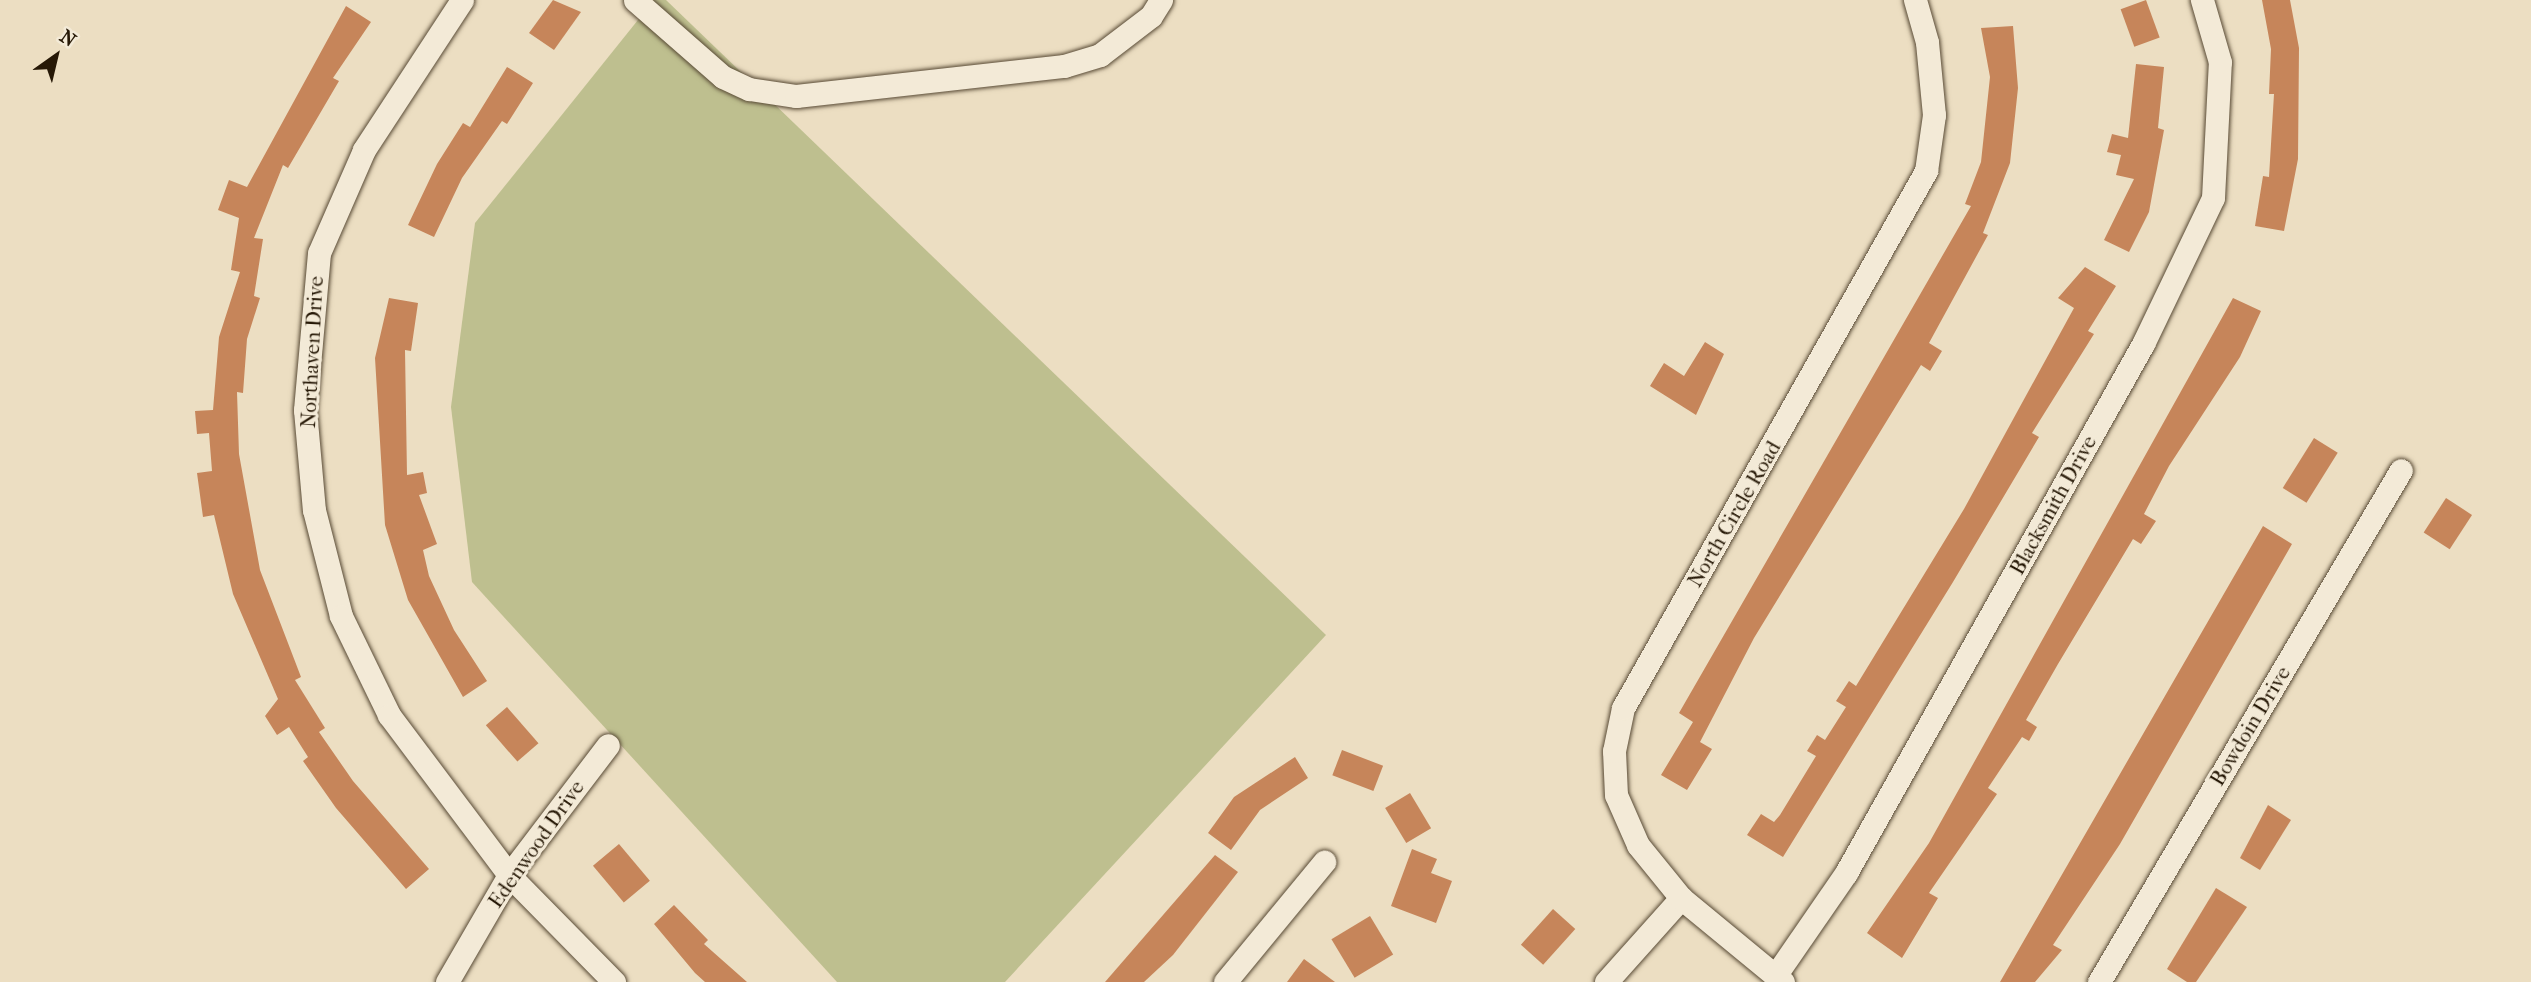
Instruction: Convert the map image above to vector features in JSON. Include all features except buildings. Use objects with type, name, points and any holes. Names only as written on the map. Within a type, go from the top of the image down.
[{"type":"street","name":"Northaven Drive","points":[[462,0],[364,150],[319,253],[305,410],[314,510],[341,616],[389,715],[509,876],[614,982]]},
{"type":"street","points":[[635,0],[723,77],[749,89],[796,96],[1064,66],[1100,55],[1151,16],[1161,0]]},
{"type":"street","name":"North Circle Road","points":[[1779,979],[1681,898],[1638,845],[1616,795],[1614,751],[1623,708],[1926,171],[1934,115],[1927,42],[1915,0]]},
{"type":"street","name":"Blacksmith Drive","points":[[1779,979],[1846,873],[2089,440],[2213,198],[2220,62],[2202,0]]},
{"type":"street","name":"Bowdoin Drive","points":[[2099,982],[2401,470]]},
{"type":"street","name":"Edenwood Drive","points":[[447,982],[509,876],[608,745]]},
{"type":"street","points":[[1225,982],[1324,862]]},
{"type":"street","points":[[1606,982],[1681,898]]},
{"type":"green space","points":[[654,0],[666,0],[1326,635],[1005,982],[837,982],[472,582],[451,407],[475,223]]}]
